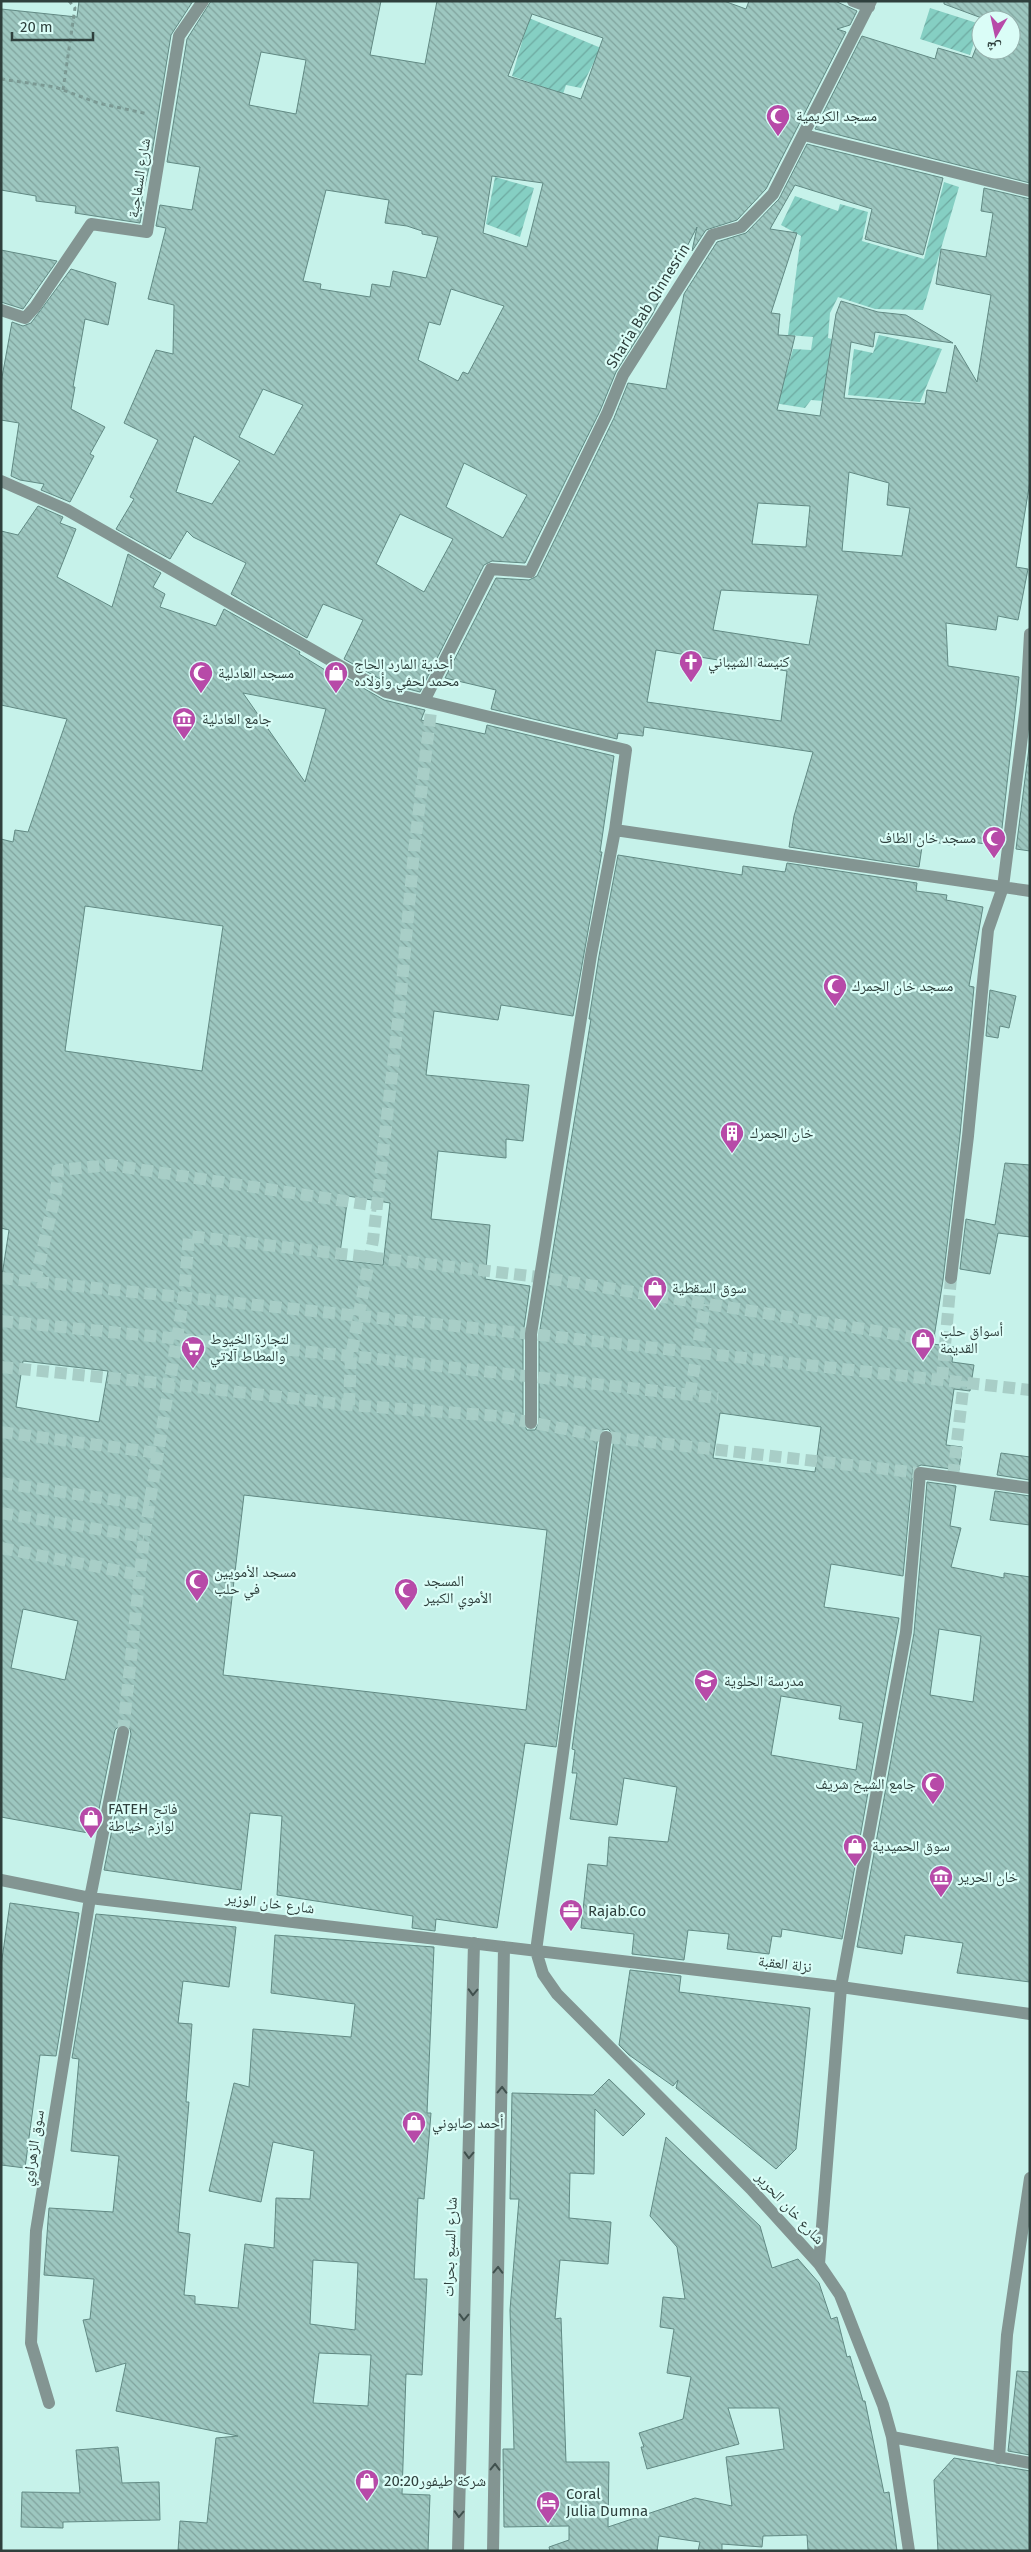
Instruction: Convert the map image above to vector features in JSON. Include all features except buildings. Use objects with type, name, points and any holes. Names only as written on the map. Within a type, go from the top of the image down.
[{"type":"street","name":"شارع السفاحية","points":[[1,310],[25,318],[35,308],[91,224],[147,232],[179,36],[203,1]]},
{"type":"street","points":[[853,1],[870,4]]},
{"type":"street","name":"Sharia Bab Qinnesrin","points":[[424,701],[491,569],[530,572],[608,414],[623,375],[712,235],[741,228],[773,194],[870,4]]},
{"type":"street","points":[[804,135],[1030,191]]},
{"type":"street","points":[[1,481],[67,510],[386,692],[626,750],[615,830],[590,964],[531,1334],[532,1423]]},
{"type":"street","points":[[951,1278],[988,930],[1003,887],[1026,705],[1030,634]]},
{"type":"street","points":[[615,830],[1030,892]]},
{"type":"street","points":[[536,1951],[606,1437]]},
{"type":"street","points":[[818,2264],[841,1987],[906,1632],[920,1473],[1030,1488]]},
{"type":"street","name":"سوق الزهراوي","points":[[49,2403],[31,2343],[36,2231],[90,1898],[123,1732]]},
{"type":"street","name":"شارع خان الوزير","points":[[1,1880],[90,1898],[536,1951]]},
{"type":"street","name":"شارع السبع بحرات","points":[[458,2551],[474,1943]]},
{"type":"street","points":[[493,2551],[504,1947]]},
{"type":"street","name":"نزلة العقبة","points":[[536,1951],[841,1987],[1030,2014]]},
{"type":"street","name":"شارع خان الحرير","points":[[536,1951],[543,1974],[557,1994],[750,2189],[818,2264],[840,2295],[883,2405],[892,2437],[909,2551]]},
{"type":"street","points":[[999,2458],[1007,2336],[1030,2178]]},
{"type":"street","points":[[892,2437],[1030,2463]]},
{"type":"path","points":[[62,90],[75,8],[69,1]]},
{"type":"path","points":[[1,79],[62,90],[98,103],[166,117]]},
{"type":"green space","points":[[930,8],[971,21],[970,55],[920,39]]},
{"type":"green space","points":[[529,18],[601,48],[581,88],[566,85],[563,94],[512,76]]},
{"type":"green space","points":[[495,177],[534,188],[520,237],[486,224]]},
{"type":"green space","points":[[944,182],[959,187],[923,310],[875,309],[838,297],[830,313],[828,338],[832,339],[823,401],[811,400],[805,408],[774,403],[780,373],[786,374],[793,349],[811,350],[813,337],[788,335],[801,236],[781,225],[795,196],[838,211],[840,204],[868,212],[862,241],[924,259]]},
{"type":"green space","points":[[879,335],[942,349],[920,402],[848,395],[854,349],[873,353]]},
{"type":"tunnel","points":[[349,1405],[351,1356],[373,1240],[400,1004],[414,851],[432,703]]},
{"type":"tunnel","points":[[35,1282],[56,1192],[58,1170],[111,1165],[377,1206]]},
{"type":"tunnel","points":[[123,1732],[144,1537],[184,1296],[189,1236],[539,1277],[945,1342]]},
{"type":"tunnel","points":[[1,1278],[531,1334],[1030,1390]]},
{"type":"tunnel","points":[[942,1379],[951,1278]]},
{"type":"tunnel","points":[[690,1394],[705,1304]]},
{"type":"tunnel","points":[[1,1321],[351,1356],[718,1398]]},
{"type":"tunnel","points":[[1,1367],[349,1405],[498,1416],[606,1437],[920,1473]]},
{"type":"tunnel","points":[[953,1476],[964,1381]]},
{"type":"tunnel","points":[[1,1432],[158,1453]]},
{"type":"tunnel","points":[[1,1483],[149,1505]]},
{"type":"tunnel","points":[[1,1513],[144,1537]]},
{"type":"tunnel","points":[[1,1548],[140,1575]]},
{"type":"place","name":"مسجد الكريمية","points":[[778,137]]},
{"type":"place","name":"كنيسة الشيباني","points":[[691,683]]},
{"type":"place","name":"مسجد العادلية","points":[[201,694]]},
{"type":"place","name":"أحذية المارد الحاج محمد لحفي وأولاده","points":[[336,694]]},
{"type":"place","name":"جامع العادلية","points":[[184,740]]},
{"type":"place","name":"مسجد خان الطاف","points":[[994,859]]},
{"type":"place","name":"مسجد خان الجمرك","points":[[835,1007]]},
{"type":"place","name":"خان الجمرك","points":[[732,1154]]},
{"type":"place","name":"سوق السقطية","points":[[655,1309]]},
{"type":"place","name":"أسواق حلب القديمة","points":[[923,1361]]},
{"type":"place","name":"لتجارة الخيوط والمطاط آلاتي","points":[[193,1369]]},
{"type":"place","name":"مسجد الأمويين في حلب","points":[[197,1602]]},
{"type":"place","name":"المسجد الأموي الكبير","points":[[406,1611]]},
{"type":"place","name":"مدرسة الحلوية","points":[[706,1702]]},
{"type":"place","name":"جامع الشيخ شريف","points":[[933,1805]]},
{"type":"place","name":"FATEH فاتح لوازم خياطة","points":[[91,1839]]},
{"type":"place","name":"سوق الحميدية","points":[[855,1867]]},
{"type":"place","name":"خان الحرير","points":[[941,1898]]},
{"type":"place","name":"Rajab.Co","points":[[571,1932]]},
{"type":"place","name":"أحمد صابوني","points":[[414,2144]]},
{"type":"place","name":"شركة طيفور20:20","points":[[367,2502]]},
{"type":"place","name":"Coral Julia Dumna","points":[[548,2524]]}]
